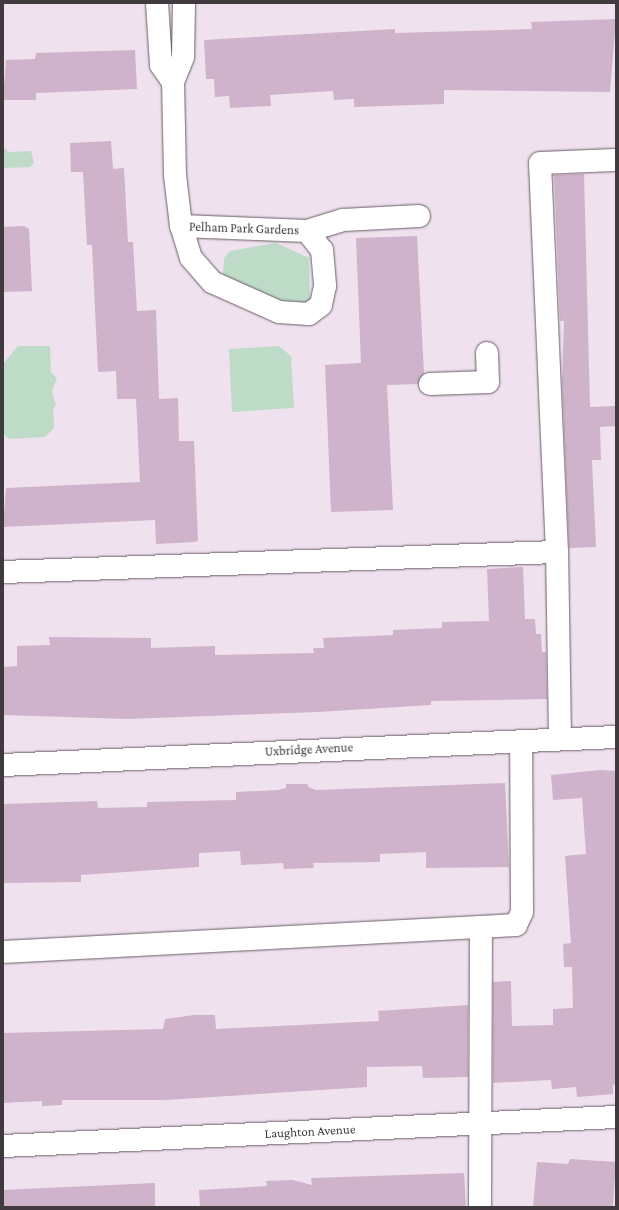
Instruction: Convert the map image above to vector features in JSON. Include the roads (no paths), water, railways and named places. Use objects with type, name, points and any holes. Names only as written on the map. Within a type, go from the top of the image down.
[{"type":"street","points":[[157,3],[162,65],[174,82]]},
{"type":"street","name":"Pelham Park Gardens","points":[[180,226],[307,231],[322,250],[324,297],[315,310],[298,315],[279,312],[208,279],[191,258],[180,226],[175,175],[174,82],[183,57],[184,3]]},
{"type":"street","points":[[560,738],[557,552],[540,162],[616,160]]},
{"type":"street","points":[[307,231],[343,220],[419,216]]},
{"type":"street","points":[[430,384],[488,382],[487,353]]},
{"type":"street","points":[[3,572],[557,552]]},
{"type":"street","name":"Uxbridge Avenue","points":[[3,765],[560,738],[616,737]]},
{"type":"street","points":[[3,952],[516,925],[522,912],[520,741]]},
{"type":"street","points":[[480,1207],[482,1124],[481,927]]},
{"type":"street","name":"Laughton Avenue","points":[[3,1146],[616,1118]]}]
